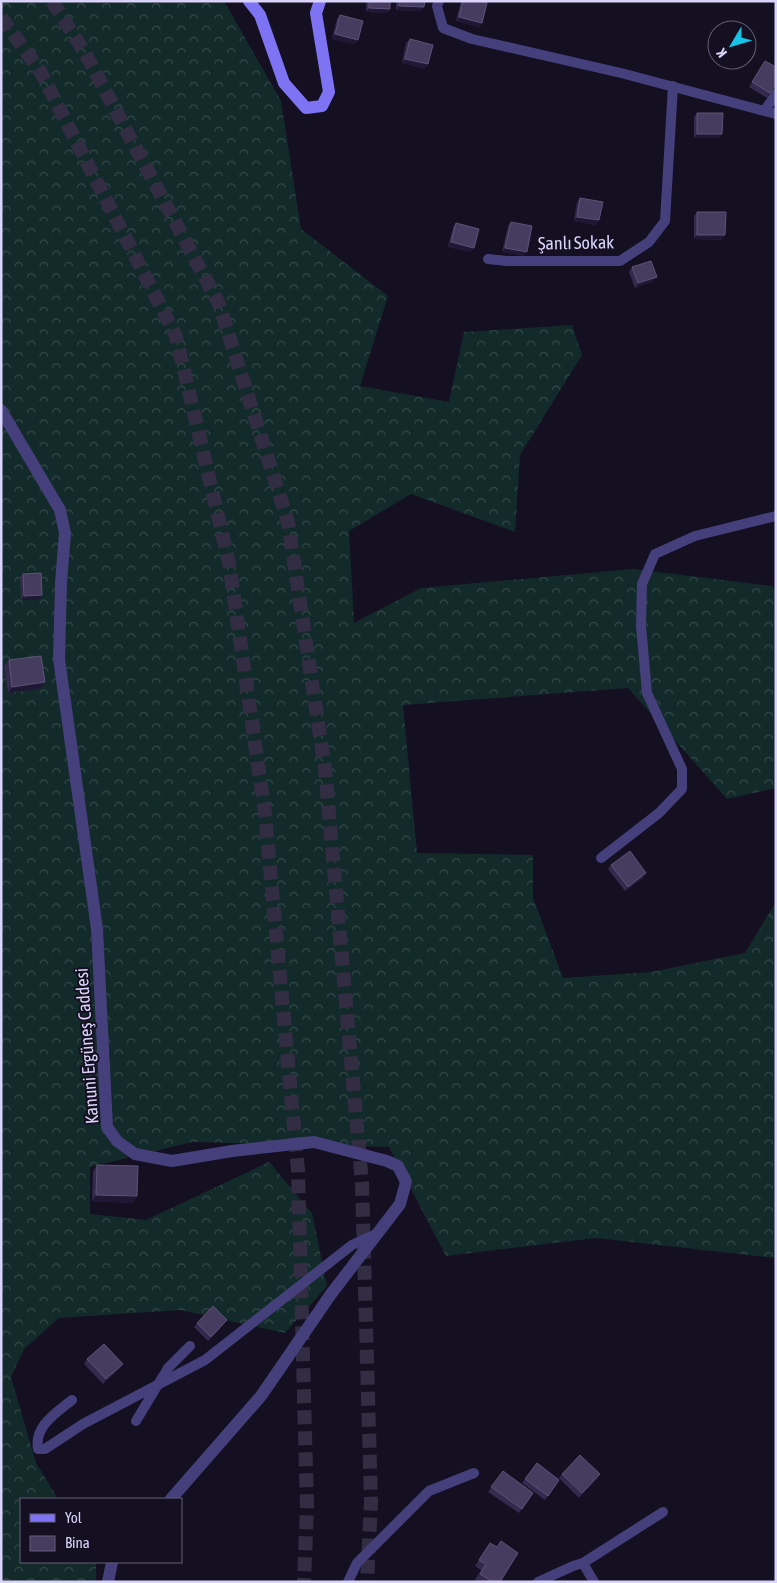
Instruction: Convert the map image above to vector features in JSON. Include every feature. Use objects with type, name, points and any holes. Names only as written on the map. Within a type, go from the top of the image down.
[{"type":"main road","points":[[248,1],[260,15],[284,83],[306,108],[322,106],[329,92],[316,13],[320,1]]},
{"type":"street","points":[[439,1],[437,6],[443,28],[472,39],[673,86],[776,114]]},
{"type":"street","name":"Şanlı Sokak","points":[[488,259],[620,261],[649,242],[665,220],[673,86]]},
{"type":"street","points":[[765,110],[776,94]]},
{"type":"street","name":"Kanuni Ergüneş Caddesi","points":[[1,410],[60,510],[66,532],[61,583],[59,659],[97,929],[106,1127],[117,1141],[135,1154],[172,1160],[314,1142],[387,1160],[398,1166],[406,1182],[400,1204],[331,1294],[261,1396],[172,1498]]},
{"type":"street","points":[[601,858],[659,814],[682,789],[682,769],[648,693],[641,626],[642,584],[655,554],[695,536],[776,516]]},
{"type":"street","points":[[72,1400],[44,1423],[36,1439],[38,1449],[45,1449],[82,1424],[204,1360],[352,1245],[377,1234]]},
{"type":"street","points":[[136,1421],[156,1384],[168,1368],[190,1346]]},
{"type":"street","points":[[348,1582],[358,1563],[429,1491],[474,1473]]},
{"type":"street","points":[[538,1582],[573,1566],[583,1564],[663,1512]]},
{"type":"street","points":[[108,1582],[112,1563]]},
{"type":"street","points":[[583,1564],[594,1582]]},
{"type":"green space","points":[[1,1],[224,1],[281,101],[301,229],[388,296],[360,386],[449,402],[464,332],[572,325],[582,355],[520,455],[515,532],[411,494],[349,531],[354,623],[421,588],[633,569],[772,586],[776,593],[776,788],[727,799],[628,688],[403,705],[417,853],[533,855],[533,898],[563,978],[651,972],[745,953],[776,902],[776,1258],[596,1238],[446,1256],[389,1147],[192,1142],[90,1167],[90,1214],[146,1220],[269,1162],[312,1213],[327,1286],[285,1333],[180,1310],[59,1318],[24,1349],[11,1377],[36,1463],[57,1498],[20,1498],[20,1563],[96,1563],[96,1582],[1,1582]]},
{"type":"building","points":[[369,1],[390,1],[390,9],[369,8]]},
{"type":"building","points":[[399,1],[425,1],[424,7],[399,6]]},
{"type":"building","points":[[463,1],[487,3],[482,23],[459,17]]},
{"type":"building","points":[[340,15],[363,21],[358,40],[335,34]]},
{"type":"building","points":[[410,39],[433,45],[428,64],[405,59]]},
{"type":"building","points":[[765,61],[776,67],[776,84],[770,93],[752,82]]},
{"type":"building","points":[[697,113],[723,113],[722,134],[697,134]]},
{"type":"building","points":[[580,198],[603,202],[599,220],[577,217]]},
{"type":"building","points":[[697,212],[726,212],[725,235],[697,235]]},
{"type":"building","points":[[511,222],[532,226],[527,252],[505,248]]},
{"type":"building","points":[[456,223],[479,229],[474,248],[451,242]]},
{"type":"building","points":[[651,261],[657,277],[638,283],[632,267]]},
{"type":"building","points":[[41,573],[42,595],[24,596],[23,574]]},
{"type":"building","points":[[41,656],[45,682],[12,687],[9,660]]},
{"type":"building","points":[[630,851],[646,873],[628,887],[611,865]]},
{"type":"building","points":[[97,1165],[138,1166],[137,1196],[96,1195]]},
{"type":"building","points":[[213,1306],[227,1320],[211,1337],[197,1323]]},
{"type":"building","points":[[104,1344],[123,1364],[106,1379],[87,1359]]},
{"type":"building","points":[[580,1455],[600,1474],[582,1493],[562,1474]]},
{"type":"building","points":[[537,1463],[559,1480],[548,1496],[525,1479]]},
{"type":"building","points":[[503,1471],[533,1493],[522,1509],[491,1487]]},
{"type":"building","points":[[501,1541],[518,1553],[500,1582],[493,1582],[480,1574],[486,1564],[479,1560],[490,1543],[497,1547]]},
{"type":"tunnel","points":[[52,1],[85,53],[219,304],[288,522],[325,769],[362,1183],[371,1502],[367,1582]]},
{"type":"tunnel","points":[[1,17],[40,71],[176,336],[229,563],[265,814],[298,1170],[307,1507],[304,1582]]}]
